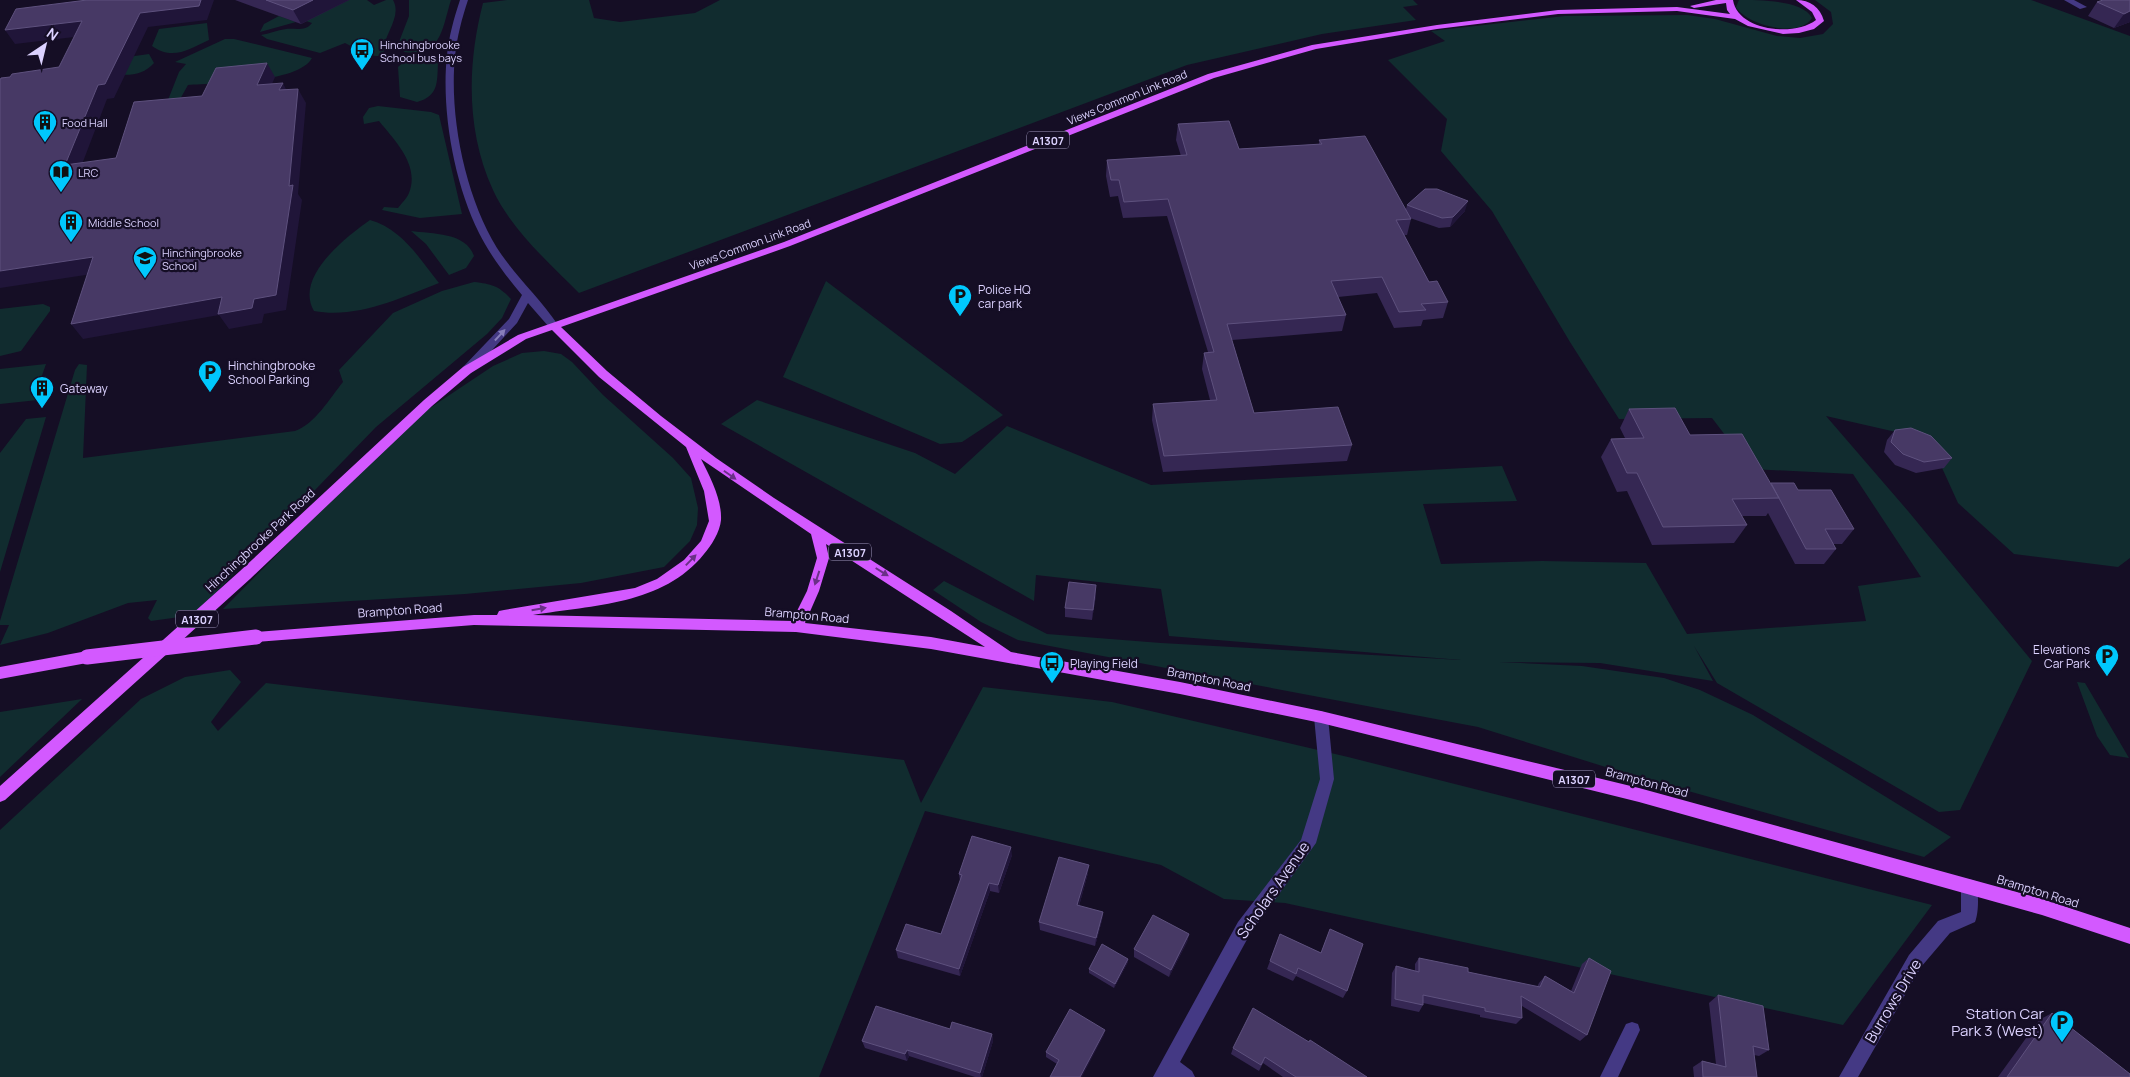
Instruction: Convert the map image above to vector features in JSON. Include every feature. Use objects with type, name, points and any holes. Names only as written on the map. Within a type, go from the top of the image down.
[{"type":"main road","name":"Views Common Link Road","points":[[553,325],[787,244],[1211,76],[1315,48],[1437,26],[1558,12],[1677,9],[1729,0]]},
{"type":"main road","points":[[1729,0],[1728,5],[1737,17]]},
{"type":"main road","name":"Views Common Link Road","points":[[1677,9],[1737,17],[1749,24],[1779,32],[1808,30],[1816,26],[1820,21],[1819,14],[1800,0]]},
{"type":"main road","name":"Hinchingbrooke Park Road","points":[[0,795],[238,582],[428,402],[467,370],[522,337],[553,325]]},
{"type":"main road","name":"A1307","points":[[553,325],[620,390],[690,447],[1010,656]]},
{"type":"main road","points":[[474,620],[636,593],[662,583],[689,564],[706,542],[715,520],[710,491],[690,447]]},
{"type":"main road","points":[[796,628],[813,590],[823,558],[816,531]]},
{"type":"main road","name":"Brampton Road","points":[[0,673],[87,657],[256,637],[474,620],[680,623],[796,628],[931,642],[1321,717],[1639,795],[1969,886],[2042,907],[2130,936]]},
{"type":"street","points":[[464,0],[450,53],[448,85],[462,178],[474,212],[491,246],[553,325]]},
{"type":"street","points":[[2068,0],[2083,7]]},
{"type":"street","points":[[467,370],[513,321],[528,294]]},
{"type":"street","name":"Scholars Avenue","points":[[1166,1071],[1244,928],[1308,843],[1327,779],[1321,717]]},
{"type":"street","name":"Burrows Drive","points":[[1848,1077],[1915,960],[1944,927],[1969,918],[1969,886]]},
{"type":"street","points":[[1613,1076],[1632,1030]]},
{"type":"street","points":[[1166,1071],[1186,1077]]},
{"type":"green space","points":[[349,0],[367,0],[374,5],[386,0],[393,0],[395,7],[394,20],[384,47],[384,54],[380,56],[370,55],[345,43],[320,53],[267,39],[261,35],[289,29],[306,28],[312,23],[306,21]]},
{"type":"green space","points":[[409,0],[451,0],[438,38],[426,50],[404,52],[399,42],[409,16]]},
{"type":"green space","points":[[507,0],[589,0],[594,18],[620,22],[695,13],[720,0],[1413,0],[1418,5],[1403,7],[1416,20],[1322,34],[1187,65],[579,293],[520,232],[500,204],[484,168],[478,145],[472,98],[472,74],[478,26],[483,3]]},
{"type":"green space","points":[[1739,0],[1790,4],[1807,12],[1812,18],[1806,24],[1796,28],[1773,27],[1761,24],[1742,14],[1736,7]]},
{"type":"green space","points":[[1815,0],[2031,0],[2130,36],[2130,558],[2118,567],[2014,554],[1958,503],[1933,448],[1896,432],[1826,416],[1908,511],[2032,661],[1960,810],[1939,812],[1717,683],[1694,646],[1713,681],[1600,663],[1499,662],[1582,666],[1664,678],[1700,690],[1753,715],[1951,837],[1924,857],[1631,775],[1478,727],[1018,640],[981,622],[933,590],[944,581],[1047,634],[1161,643],[1461,660],[1169,636],[1161,589],[1036,575],[1034,601],[721,424],[757,400],[915,453],[955,474],[1007,426],[1151,485],[1502,466],[1517,501],[1423,504],[1441,564],[1542,561],[1646,563],[1687,634],[1866,621],[1858,586],[1921,577],[1853,474],[1751,469],[1712,418],[1619,419],[1570,342],[1492,211],[1441,151],[1447,119],[1388,60],[1445,41],[1431,31],[1565,16],[1687,15],[1715,19],[1777,36],[1800,38],[1823,34],[1833,24],[1831,12]]},
{"type":"green space","points":[[279,16],[296,22],[260,32],[264,24]]},
{"type":"green space","points":[[207,23],[209,40],[188,50],[167,53],[152,46],[159,29]]},
{"type":"green space","points":[[225,39],[234,39],[312,58],[304,66],[274,77],[188,85],[179,101],[168,100],[179,72],[186,64],[175,62]]},
{"type":"green space","points":[[149,54],[154,63],[146,70],[127,75],[107,73],[78,64]]},
{"type":"green space","points":[[426,58],[438,63],[437,82],[433,92],[417,102],[400,97],[398,67],[405,61]]},
{"type":"green space","points":[[378,106],[431,112],[439,115],[462,214],[420,218],[382,210],[384,207],[398,208],[409,193],[412,183],[409,163],[398,145],[379,121],[364,124],[363,117],[369,108]]},
{"type":"green space","points":[[370,220],[381,224],[401,237],[417,254],[439,283],[394,301],[362,310],[330,313],[314,311],[310,298],[311,285],[317,272],[336,247]]},
{"type":"green space","points":[[411,231],[456,238],[470,248],[474,256],[466,268],[449,275],[426,244]]},
{"type":"green space","points":[[826,281],[1003,415],[962,442],[940,444],[783,377]]},
{"type":"green space","points":[[474,282],[495,286],[511,299],[502,318],[487,334],[376,427],[194,615],[151,621],[148,618],[157,600],[128,603],[48,633],[0,645],[9,625],[0,625],[0,621],[75,370],[79,364],[87,365],[83,458],[295,431],[309,423],[322,410],[343,382],[339,370],[393,313],[442,291]]},
{"type":"green space","points":[[43,304],[50,307],[50,311],[21,351],[0,356],[0,309]]},
{"type":"green space","points":[[544,351],[561,354],[572,362],[603,395],[673,458],[691,478],[698,508],[697,525],[690,541],[664,567],[581,583],[465,594],[223,609],[333,498],[427,410],[493,366],[522,353]]},
{"type":"green space","points":[[46,364],[39,384],[50,382],[46,393],[42,393],[38,400],[0,404],[0,369]]},
{"type":"green space","points":[[46,417],[0,572],[0,453],[26,419]]},
{"type":"green space","points":[[230,670],[241,682],[211,722],[218,731],[266,683],[904,760],[921,803],[983,687],[1112,702],[1348,757],[1932,905],[1843,1025],[1285,903],[1224,899],[1161,865],[925,811],[819,1077],[0,1077],[0,830],[141,699],[185,677]]},
{"type":"green space","points":[[2077,682],[2085,683],[2129,758],[2110,755],[2097,736]]},
{"type":"green space","points":[[82,699],[0,777],[0,712]]},
{"type":"building","points":[[87,0],[201,0],[199,6],[140,13],[105,84],[98,85],[65,165],[116,158],[134,102],[202,96],[216,68],[267,63],[257,85],[283,83],[279,90],[298,89],[289,186],[293,185],[276,295],[254,299],[252,308],[218,314],[222,297],[71,324],[93,257],[0,271],[0,80],[1,78],[10,77],[12,74],[59,67],[82,21],[5,30],[16,9]]},
{"type":"building","points":[[266,0],[313,0],[293,10]]},
{"type":"building","points":[[2103,0],[2130,0],[2130,11],[2124,14],[2097,2]]},
{"type":"building","points":[[1229,121],[1239,149],[1322,144],[1319,140],[1365,136],[1411,219],[1396,220],[1429,282],[1437,281],[1448,302],[1421,304],[1426,310],[1399,312],[1382,277],[1331,281],[1346,315],[1227,324],[1254,413],[1338,407],[1352,445],[1164,456],[1153,404],[1217,400],[1204,353],[1214,352],[1168,199],[1124,202],[1119,180],[1111,180],[1107,160],[1187,155],[1178,124]]},
{"type":"building","points":[[1425,189],[1437,189],[1468,201],[1453,217],[1442,218],[1407,205]]},
{"type":"building","points":[[1675,408],[1690,435],[1742,434],[1779,498],[1732,499],[1747,525],[1663,527],[1637,473],[1627,473],[1611,439],[1644,438],[1629,409]]},
{"type":"building","points":[[1911,428],[1931,436],[1952,458],[1924,462],[1903,454],[1891,442],[1895,430]]},
{"type":"building","points":[[1771,483],[1794,483],[1798,490],[1831,490],[1854,529],[1825,529],[1836,549],[1806,549]]},
{"type":"building","points":[[1069,582],[1096,585],[1093,610],[1065,608]]},
{"type":"building","points":[[972,836],[1011,847],[998,885],[989,883],[959,969],[896,950],[906,924],[941,934],[962,875],[959,874]]},
{"type":"building","points":[[1059,857],[1089,865],[1077,905],[1103,912],[1096,938],[1039,922]]},
{"type":"building","points":[[1153,915],[1189,934],[1171,970],[1134,949]]},
{"type":"building","points":[[1330,929],[1363,944],[1347,991],[1298,968],[1296,974],[1270,961],[1280,934],[1321,953]]},
{"type":"building","points":[[1102,944],[1128,959],[1115,984],[1089,969]]},
{"type":"building","points":[[1419,958],[1468,968],[1468,972],[1540,987],[1545,976],[1574,993],[1589,958],[1611,971],[1587,1035],[1521,996],[1522,1018],[1485,1011],[1485,1008],[1423,995],[1423,1005],[1395,999],[1396,966],[1419,972]]},
{"type":"building","points":[[1718,995],[1763,1006],[1769,1050],[1753,1046],[1757,1077],[1703,1077],[1702,1061],[1726,1067]]},
{"type":"building","points":[[876,1006],[950,1029],[952,1022],[992,1034],[980,1073],[907,1050],[905,1054],[862,1041]]},
{"type":"building","points":[[1253,1008],[1309,1042],[1310,1040],[1367,1077],[1296,1077],[1265,1057],[1261,1065],[1233,1048]]},
{"type":"building","points":[[1070,1009],[1105,1030],[1080,1077],[1050,1077],[1059,1060],[1046,1052]]},
{"type":"building","name":"Station Car Park 3 (West)","points":[[2052,1013],[2130,1074],[2130,1077],[2007,1077]]},
{"type":"place","name":"Hinchingbrooke School bus bays","points":[[362,71]]},
{"type":"place","name":"Food Hall","points":[[45,143]]},
{"type":"place","name":"LRC","points":[[61,193]]},
{"type":"place","name":"Middle School","points":[[71,243]]},
{"type":"place","name":"Hinchingbrooke School","points":[[145,279]]},
{"type":"place","name":"Police HQ car park","points":[[960,317]]},
{"type":"place","name":"Hinchingbrooke School Parking","points":[[210,393]]},
{"type":"place","name":"Gateway","points":[[42,409]]},
{"type":"place","name":"Elevations Car Park","points":[[2107,677]]},
{"type":"place","name":"Playing Field","points":[[1052,684]]},
{"type":"place","name":"Station Car Park 3 (West)","points":[[2062,1043]]}]
